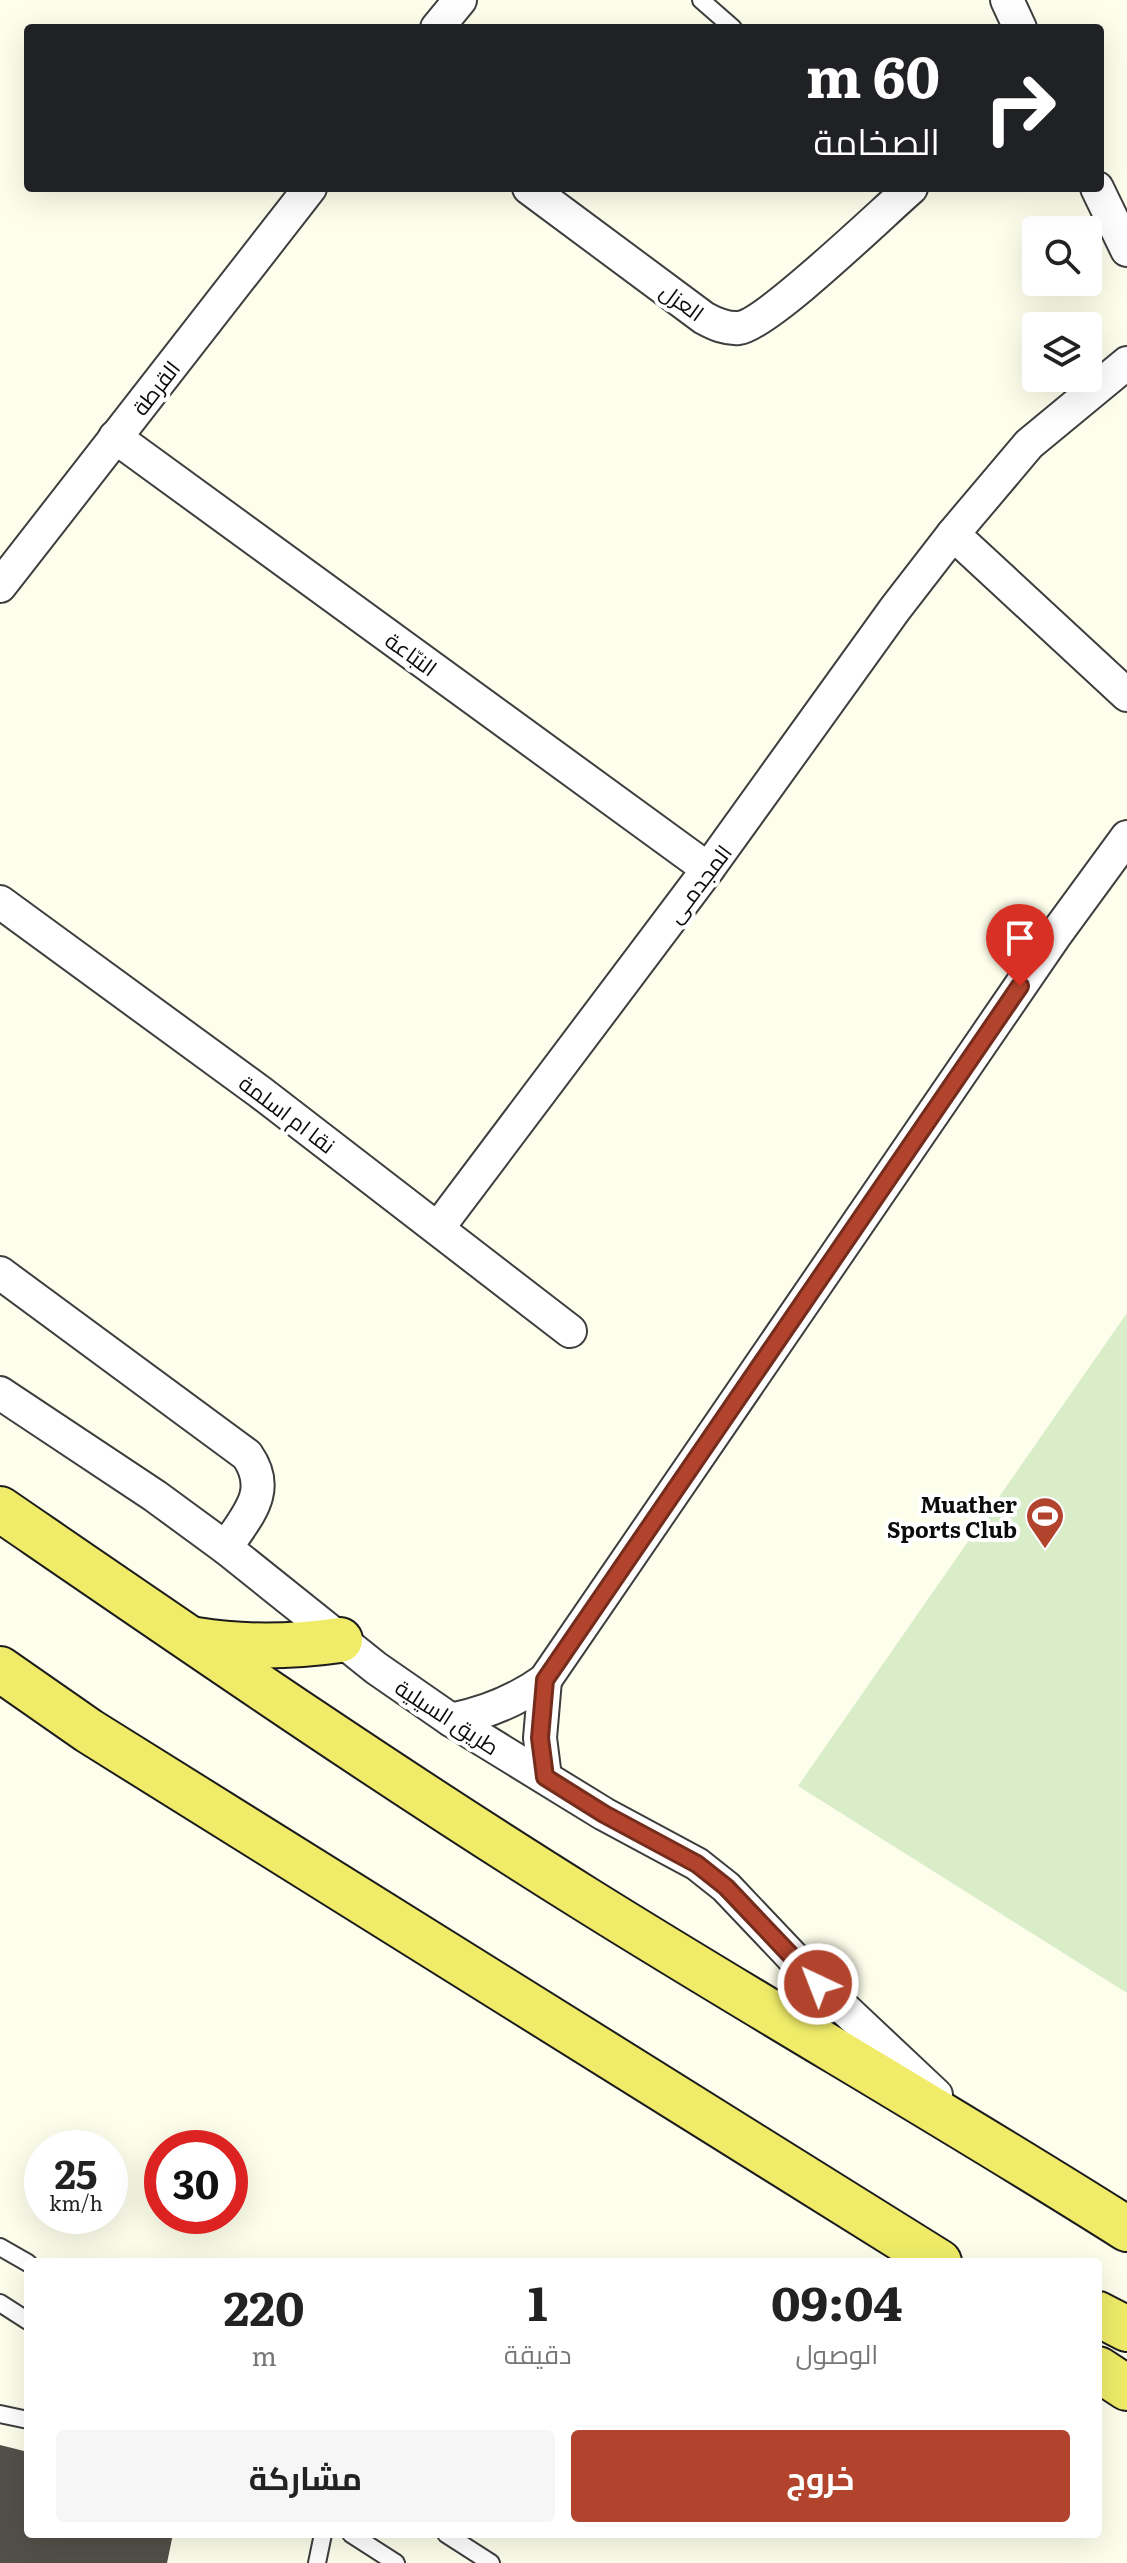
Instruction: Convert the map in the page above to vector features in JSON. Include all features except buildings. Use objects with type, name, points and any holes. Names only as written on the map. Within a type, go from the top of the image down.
[{"type":"main road","name":"طريق السيلية","points":[[0,1509],[387,1772],[586,1900],[993,2144],[1127,2229]]},
{"type":"main road","points":[[189,1639],[233,1646],[277,1647],[340,1640]]},
{"type":"main road","points":[[6,1684],[89,1731],[934,2258]]},
{"type":"main road","points":[[1102,2316],[1127,2329]]},
{"type":"main road","points":[[1102,2372],[1127,2388]]},
{"type":"street","points":[[440,24],[460,0]]},
{"type":"street","points":[[1007,0],[1018,24]]},
{"type":"street","name":"القرطة","points":[[0,586],[307,192]]},
{"type":"street","name":"العزل","points":[[534,192],[704,318],[721,326],[740,328],[759,320],[783,301],[906,192]]},
{"type":"street","points":[[1099,192],[1127,250]]},
{"type":"street","name":"المجدمـى","points":[[438,1228],[708,869],[895,609],[953,534],[1029,444],[1127,363]]},
{"type":"street","name":"النبّاعة","points":[[115,437],[708,869]]},
{"type":"street","points":[[953,534],[1127,695]]},
{"type":"street","points":[[451,1720],[510,1702],[545,1680],[1056,934],[1127,837]]},
{"type":"street","name":"نقا ام اسلمة","points":[[0,902],[260,1092],[570,1331]]},
{"type":"street","points":[[0,1273],[247,1455],[259,1476],[259,1489],[256,1501],[226,1548]]},
{"type":"street","name":"طريق السيلية","points":[[0,1393],[83,1446],[226,1548],[340,1640],[451,1720],[614,1820],[697,1864],[726,1887],[860,2025],[993,2144]]},
{"type":"street","points":[[545,1680],[540,1738],[545,1777]]},
{"type":"lane","points":[[701,0],[728,24]]},
{"type":"lane","points":[[0,2247],[24,2261]]},
{"type":"lane","points":[[0,2303],[24,2318]]},
{"type":"lane","points":[[0,2414],[24,2419]]},
{"type":"lane","points":[[317,2563],[322,2538]]},
{"type":"lane","points":[[357,2538],[396,2563]]},
{"type":"lane","points":[[452,2538],[491,2563]]},
{"type":"green space","name":"Muather Sports Club","points":[[1127,1313],[1127,1993],[798,1786]]},
{"type":"place","name":"Muather Sports Club","points":[[1045,1550]]},
{"type":"route","points":[[818,1984],[726,1887],[697,1864],[604,1814],[545,1777],[540,1738],[545,1680],[1020,986]]}]
